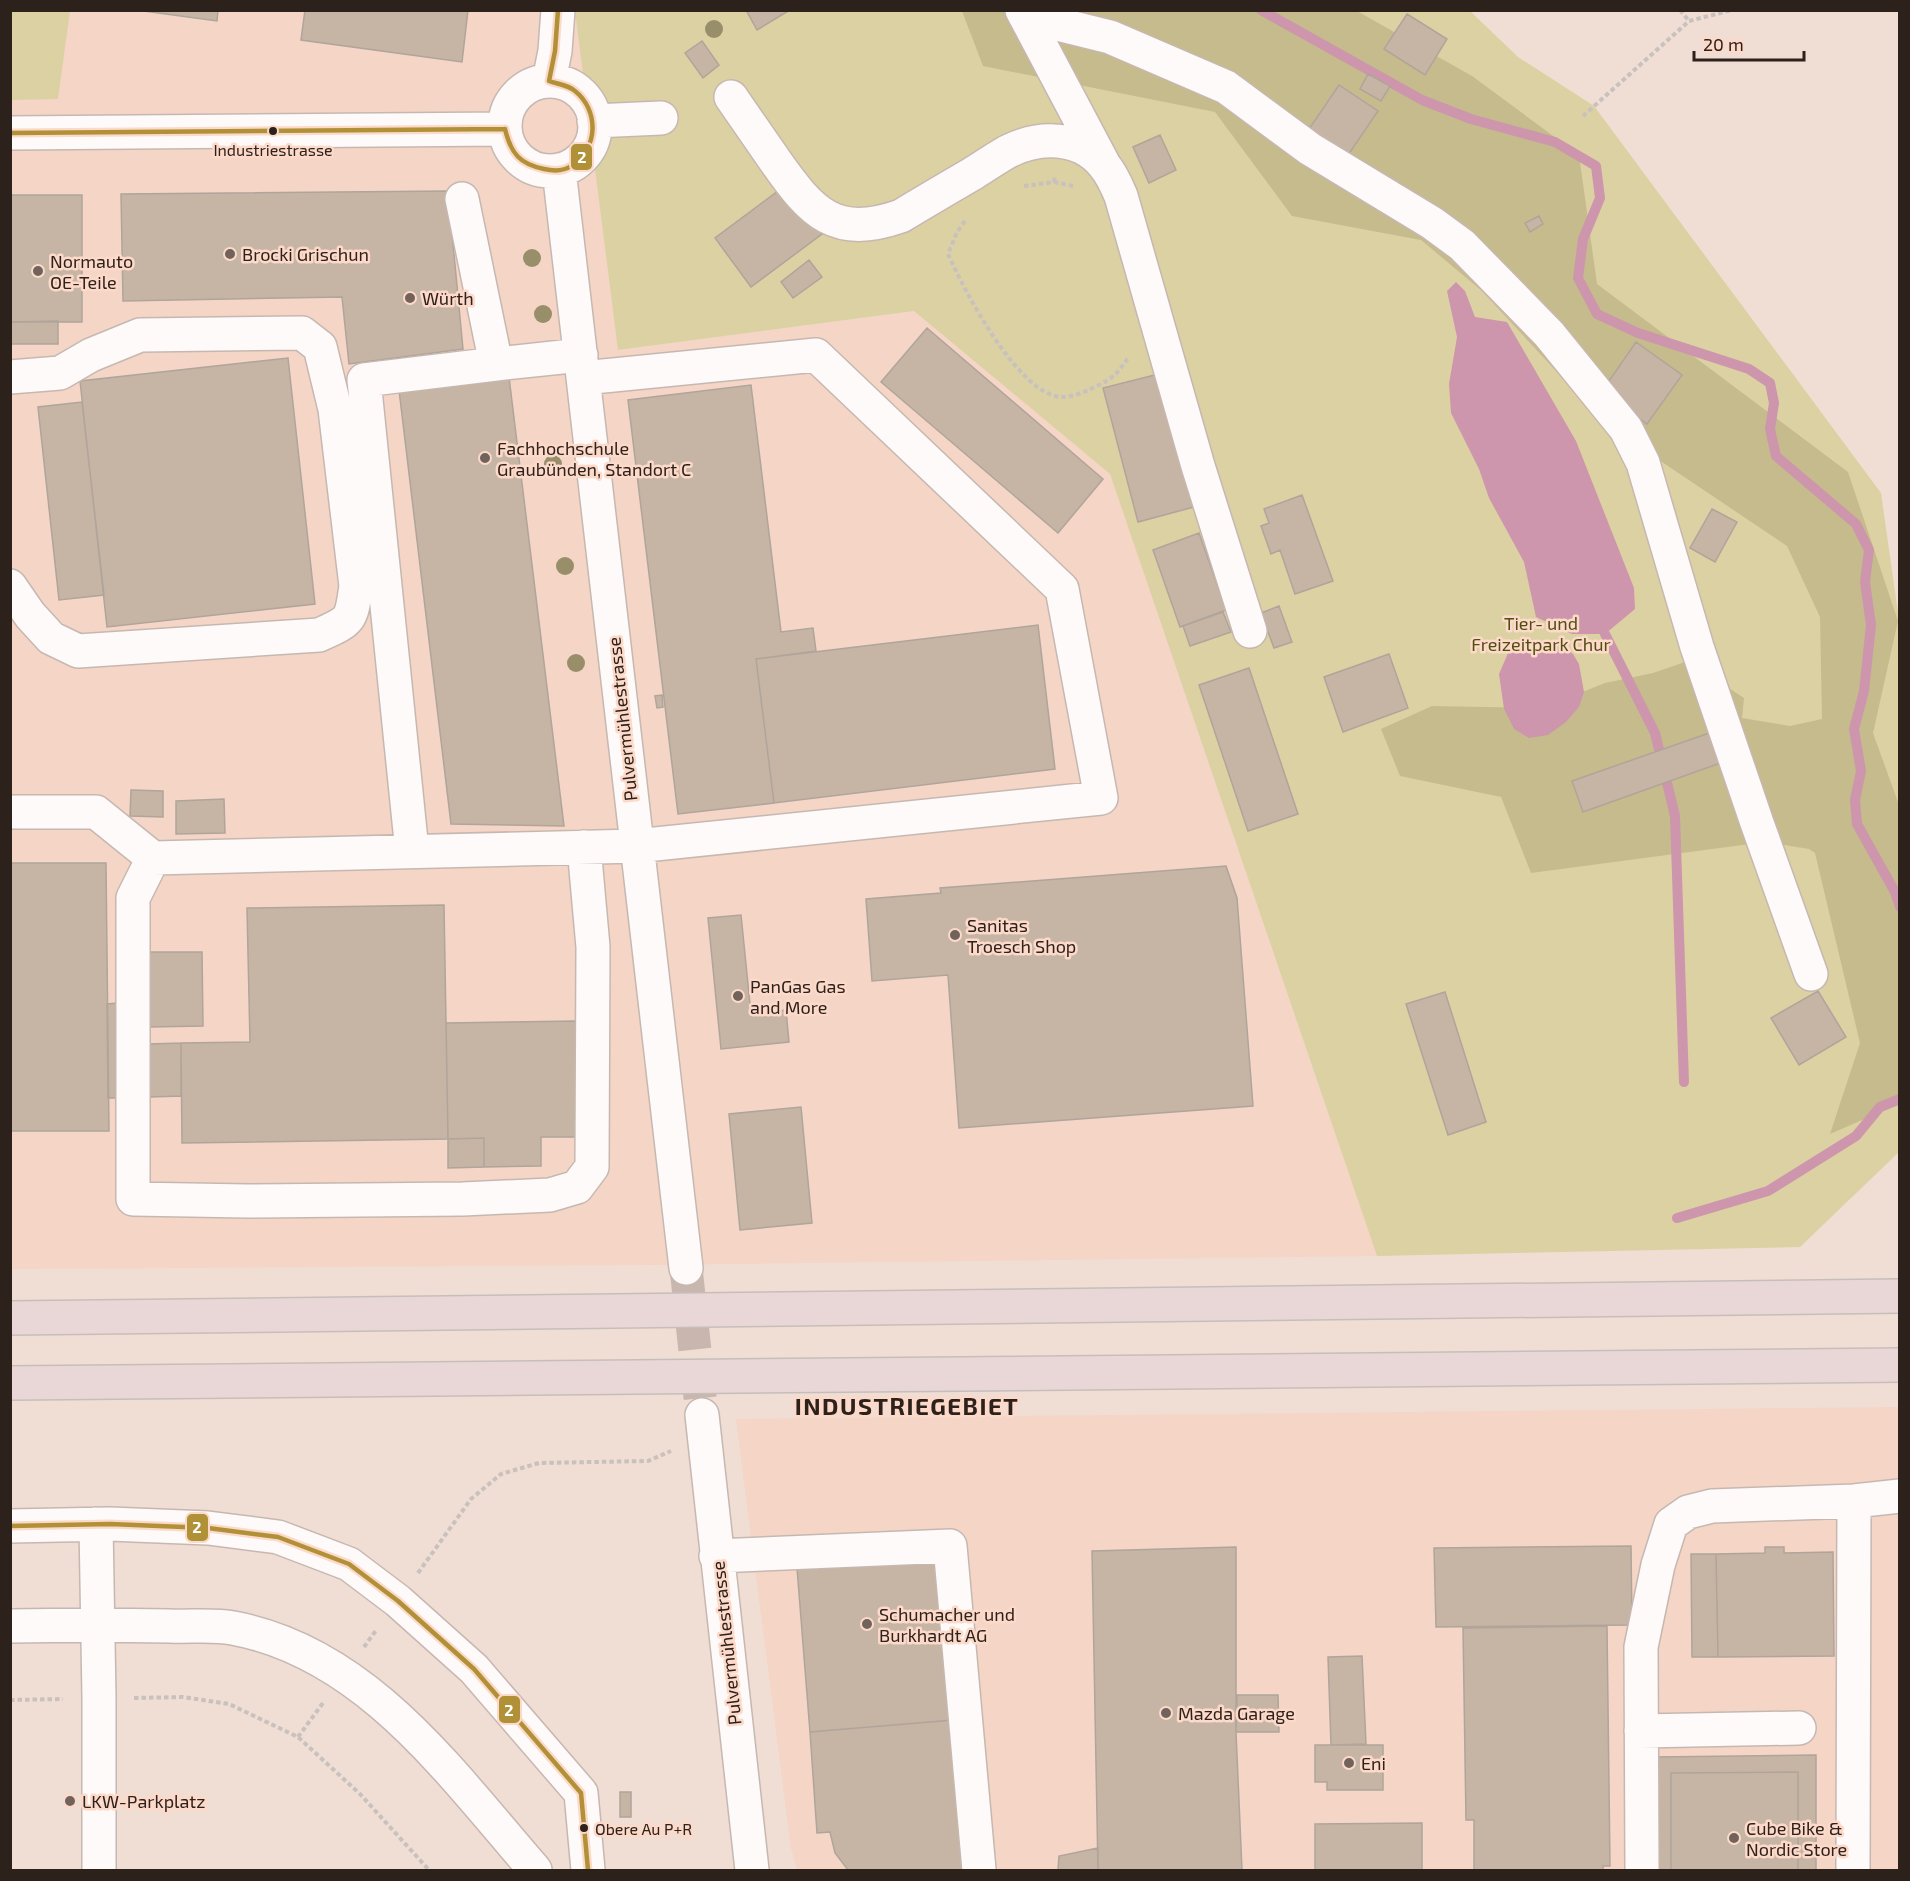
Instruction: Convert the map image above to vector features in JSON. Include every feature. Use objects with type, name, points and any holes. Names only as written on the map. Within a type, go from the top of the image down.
[{"type":"highway","points":[[10,1318],[1899,1296]]},
{"type":"highway","points":[[10,1383],[1899,1365]]},
{"type":"street","points":[[549,81],[555,51],[558,10]]},
{"type":"street","points":[[1023,13],[1103,163],[1113,177],[1121,196],[1198,466],[1250,631]]},
{"type":"street","points":[[1023,13],[1110,37],[1226,87],[1310,149],[1432,223],[1462,245],[1549,334],[1626,429],[1643,463],[1697,646],[1811,974]]},
{"type":"street","points":[[549,81],[567,85],[585,97],[590,105],[594,121],[592,142],[587,153],[575,164],[559,170],[538,170],[525,164],[509,145],[505,129],[506,116],[511,104],[521,92],[531,86],[549,81]]},
{"type":"street","points":[[731,97],[797,192],[826,218],[845,224],[863,226],[901,216],[1008,152],[1030,143],[1063,142],[1087,149],[1103,163]]},
{"type":"street","points":[[594,121],[661,118]]},
{"type":"street","points":[[10,133],[505,129]]},
{"type":"street","name":"Pulvermühlestrasse","points":[[559,170],[686,1268]]},
{"type":"street","points":[[462,199],[496,364]]},
{"type":"street","points":[[10,377],[60,373],[91,355],[140,335],[302,333],[320,347],[335,409],[356,586],[352,614],[341,625],[319,635],[78,651],[51,638],[30,615],[10,586]]},
{"type":"street","points":[[10,812],[96,812],[153,858],[636,846],[1101,798],[1062,589],[816,355],[582,367],[496,364],[364,380],[412,851]]},
{"type":"street","points":[[153,858],[133,898],[133,1198],[247,1201],[463,1199],[549,1196],[577,1187],[592,1167],[593,947],[584,847]]},
{"type":"street","name":"Pulvermühlestrasse","points":[[702,1415],[752,1870]]},
{"type":"street","points":[[1642,1870],[1641,1647],[1658,1565],[1671,1524],[1688,1512],[1712,1506],[1899,1496]]},
{"type":"street","points":[[1853,1870],[1854,1500]]},
{"type":"street","points":[[96,1524],[99,1870]]},
{"type":"street","points":[[10,1526],[96,1524],[208,1527],[278,1537],[348,1564],[398,1601],[474,1669],[581,1793],[588,1870]]},
{"type":"street","points":[[716,1556],[950,1546],[979,1870]]},
{"type":"street","points":[[10,1626],[232,1627],[286,1642],[335,1669],[394,1713],[536,1870]]},
{"type":"street","points":[[1641,1731],[1798,1728]]},
{"type":"path","points":[[1680,10],[1689,21]]},
{"type":"path","points":[[1583,116],[1689,21],[1732,10]]},
{"type":"path","points":[[1054,182],[1063,142]]},
{"type":"path","points":[[1016,189],[1054,182],[1077,186]]},
{"type":"path","points":[[966,219],[957,232],[948,254],[961,284],[1002,349],[1023,375],[1042,390],[1061,397],[1080,394],[1118,374],[1131,353]]},
{"type":"path","points":[[415,1577],[471,1499],[501,1474],[539,1463],[648,1461],[678,1448]]},
{"type":"path","points":[[361,1652],[379,1627]]},
{"type":"path","points":[[298,1737],[329,1695]]},
{"type":"path","points":[[10,1700],[183,1697],[229,1704],[298,1737],[360,1794],[429,1870]]},
{"type":"shaded area","points":[[10,11],[575,11],[619,350],[914,311],[1110,474],[1377,1256],[644,1265],[11,1269]]},
{"type":"shaded area","points":[[962,11],[1357,11],[1472,76],[1579,155],[1597,284],[1848,472],[1898,621],[1873,733],[1899,805],[1899,1104],[1830,1134],[1860,1043],[1815,853],[1809,849],[1765,842],[1531,873],[1501,797],[1400,776],[1381,729],[1432,706],[1542,708],[1605,683],[1653,673],[1688,661],[1744,698],[1742,718],[1790,726],[1822,719],[1820,617],[1787,546],[1604,423],[1482,291],[1421,240],[1292,216],[1215,112],[983,66]]},
{"type":"shaded area","points":[[1456,282],[1465,291],[1475,317],[1507,322],[1576,441],[1634,588],[1635,609],[1605,634],[1572,634],[1536,617],[1524,562],[1489,498],[1479,469],[1451,413],[1449,384],[1457,337],[1447,291]]},
{"type":"shaded area","points":[[1526,639],[1558,642],[1573,654],[1579,664],[1584,692],[1579,707],[1566,722],[1548,735],[1529,738],[1514,729],[1504,709],[1499,674],[1512,644]]},
{"type":"shaded area","points":[[1899,1407],[1899,1870],[797,1870],[791,1848],[736,1419]]},
{"type":"green space","points":[[10,11],[70,11],[58,99],[11,100]]},
{"type":"green space","name":"Tier- und Freizeitpark Chur","points":[[575,11],[1470,11],[1518,57],[1594,106],[1881,493],[1900,627],[1899,1152],[1800,1247],[1377,1256],[1110,474],[914,311],[618,350]]},
{"type":"building","points":[[136,10],[218,10],[217,21]]},
{"type":"building","points":[[305,10],[468,10],[462,62],[301,40]]},
{"type":"building","points":[[746,10],[790,10],[757,30]]},
{"type":"building","points":[[1407,14],[1447,39],[1425,75],[1384,49]]},
{"type":"building","points":[[702,41],[719,65],[703,78],[685,53]]},
{"type":"building","points":[[1368,74],[1390,86],[1381,101],[1360,89]]},
{"type":"building","points":[[1339,85],[1378,111],[1344,161],[1305,135]]},
{"type":"building","points":[[1160,135],[1176,170],[1149,183],[1133,147]]},
{"type":"building","points":[[786,185],[822,234],[751,287],[715,238]]},
{"type":"building","points":[[448,191],[463,349],[349,364],[342,297],[123,301],[121,194]]},
{"type":"building","points":[[10,195],[82,195],[82,322],[10,322]]},
{"type":"building","points":[[1539,216],[1543,224],[1530,232],[1525,223]]},
{"type":"building","points":[[809,260],[822,277],[793,298],[781,282]]},
{"type":"building","points":[[58,321],[58,344],[10,344],[10,322]]},
{"type":"building","points":[[927,328],[1103,479],[1058,533],[881,382]]},
{"type":"building","points":[[1636,342],[1682,375],[1647,424],[1602,391]]},
{"type":"building","points":[[288,358],[315,604],[107,627],[80,381]]},
{"type":"building","points":[[1159,374],[1194,507],[1138,522],[1103,388]]},
{"type":"building","points":[[509,377],[564,826],[451,824],[399,390]]},
{"type":"building","points":[[751,385],[781,632],[813,628],[816,651],[756,659],[774,803],[678,814],[628,400]]},
{"type":"building","points":[[82,402],[104,595],[59,600],[38,407]]},
{"type":"building","points":[[1302,495],[1333,581],[1295,594],[1280,550],[1271,554],[1261,526],[1269,523],[1264,509]]},
{"type":"building","points":[[1712,509],[1737,522],[1715,562],[1690,548]]},
{"type":"building","points":[[1199,533],[1226,610],[1180,627],[1153,550]]},
{"type":"building","points":[[1279,606],[1292,642],[1274,648],[1261,613]]},
{"type":"building","points":[[1223,612],[1231,632],[1190,646],[1183,626]]},
{"type":"building","points":[[1038,625],[1055,769],[774,803],[756,659]]},
{"type":"building","points":[[1389,654],[1408,708],[1343,732],[1324,677]]},
{"type":"building","points":[[1249,668],[1298,814],[1248,831],[1199,685]]},
{"type":"building","points":[[662,695],[663,707],[657,708],[655,696]]},
{"type":"building","points":[[1715,731],[1726,761],[1583,812],[1572,781]]},
{"type":"building","points":[[131,790],[163,791],[163,817],[130,816]]},
{"type":"building","points":[[224,799],[225,833],[176,834],[176,801]]},
{"type":"building","points":[[10,863],[106,863],[109,1131],[10,1131]]},
{"type":"building","points":[[1226,866],[1237,898],[1253,1106],[959,1128],[948,975],[872,981],[866,899],[941,893],[940,888]]},
{"type":"building","points":[[444,905],[448,1139],[182,1143],[181,1043],[250,1042],[247,908]]},
{"type":"building","points":[[741,915],[751,1014],[786,1010],[789,1042],[721,1049],[708,918]]},
{"type":"building","points":[[147,952],[202,952],[203,1026],[149,1027]]},
{"type":"building","points":[[1818,991],[1846,1037],[1799,1065],[1771,1018]]},
{"type":"building","points":[[1445,992],[1486,1122],[1448,1135],[1406,1004]]},
{"type":"building","points":[[118,1003],[123,1098],[108,1098],[107,1004]]},
{"type":"building","points":[[576,1021],[578,1137],[541,1137],[541,1166],[484,1167],[484,1138],[448,1139],[446,1023]]},
{"type":"building","points":[[181,1043],[181,1096],[150,1097],[149,1044]]},
{"type":"building","points":[[801,1107],[812,1223],[740,1230],[729,1114]]},
{"type":"building","points":[[484,1138],[484,1167],[448,1168],[448,1139]]},
{"type":"building","points":[[1631,1546],[1632,1625],[1436,1627],[1434,1548]]},
{"type":"building","name":"Mazda Garage","points":[[1236,1547],[1236,1732],[1242,1870],[1098,1870],[1092,1551]]},
{"type":"building","points":[[1765,1547],[1784,1547],[1784,1553],[1833,1552],[1834,1656],[1718,1657],[1716,1554],[1765,1553]]},
{"type":"building","points":[[1691,1554],[1716,1554],[1718,1657],[1692,1657]]},
{"type":"building","points":[[925,1557],[940,1568],[953,1720],[810,1732],[797,1568]]},
{"type":"building","points":[[1607,1626],[1610,1866],[1603,1866],[1603,1870],[1474,1870],[1474,1820],[1466,1820],[1463,1628]]},
{"type":"building","points":[[1362,1656],[1366,1744],[1331,1745],[1328,1657]]},
{"type":"building","points":[[1237,1695],[1278,1695],[1279,1732],[1236,1732]]},
{"type":"building","points":[[953,1720],[965,1870],[848,1870],[835,1853],[830,1832],[817,1833],[810,1732]]},
{"type":"building","name":"Eni","points":[[1315,1745],[1383,1745],[1383,1790],[1327,1790],[1327,1782],[1315,1782]]},
{"type":"building","points":[[1816,1755],[1816,1870],[1798,1870],[1798,1772],[1671,1773],[1671,1870],[1657,1870],[1655,1757]]},
{"type":"building","points":[[1798,1772],[1798,1870],[1671,1870],[1671,1773]]},
{"type":"building","points":[[620,1792],[631,1792],[631,1817],[620,1817]]},
{"type":"building","points":[[1422,1823],[1422,1870],[1315,1870],[1315,1824]]},
{"type":"building","points":[[1098,1848],[1098,1870],[1058,1870],[1059,1856]]},
{"type":"waterway","points":[[1261,10],[1422,100],[1471,119],[1555,142],[1596,166],[1600,198],[1583,239],[1578,278],[1597,314],[1638,333],[1749,369],[1770,383],[1774,403],[1770,429],[1776,456],[1856,524],[1869,550],[1865,582],[1871,625],[1864,691],[1854,729],[1861,771],[1855,800],[1857,824],[1895,892],[1900,907]]},
{"type":"waterway","points":[[1605,634],[1655,733],[1675,816],[1684,1082]]},
{"type":"waterway","points":[[1677,1218],[1768,1191],[1856,1136],[1880,1107],[1900,1099]]},
{"type":"tunnel","points":[[686,1268],[702,1415]]},
{"type":"transit line","name":"2","points":[[549,81],[555,51],[558,10]]},
{"type":"transit line","name":"2","points":[[505,129],[510,145],[518,156],[536,167],[558,170],[568,168],[580,159],[587,150],[593,129],[588,108],[583,99],[572,89],[549,81]]},
{"type":"transit line","name":"2","points":[[10,133],[505,129]]},
{"type":"transit line","name":"2","points":[[10,1526],[110,1524],[208,1528],[278,1537],[349,1564],[398,1601],[474,1669],[581,1793],[588,1870]]},
{"type":"place","name":"Industriestrasse","points":[[273,131]]},
{"type":"place","name":"Brocki Grischun","points":[[230,254]]},
{"type":"place","name":"Normauto OE-Teile","points":[[38,271]]},
{"type":"place","name":"Würth","points":[[410,298]]},
{"type":"place","name":"Fachhochschule Graubünden, Standort C","points":[[485,458]]},
{"type":"place","name":"Sanitas Troesch Shop","points":[[955,935]]},
{"type":"place","name":"PanGas Gas and More","points":[[738,996]]},
{"type":"place","name":"Schumacher und Burkhardt AG","points":[[867,1624]]},
{"type":"place","name":"Mazda Garage","points":[[1166,1713]]},
{"type":"place","name":"Eni","points":[[1349,1763]]},
{"type":"place","name":"LKW-Parkplatz","points":[[70,1801]]},
{"type":"place","name":"Obere Au P+R","points":[[584,1828]]},
{"type":"place","name":"Cube Bike & Nordic Store","points":[[1734,1838]]},
{"type":"district","name":"INDUSTRIEGEBIET","points":[[907,1405]]}]
